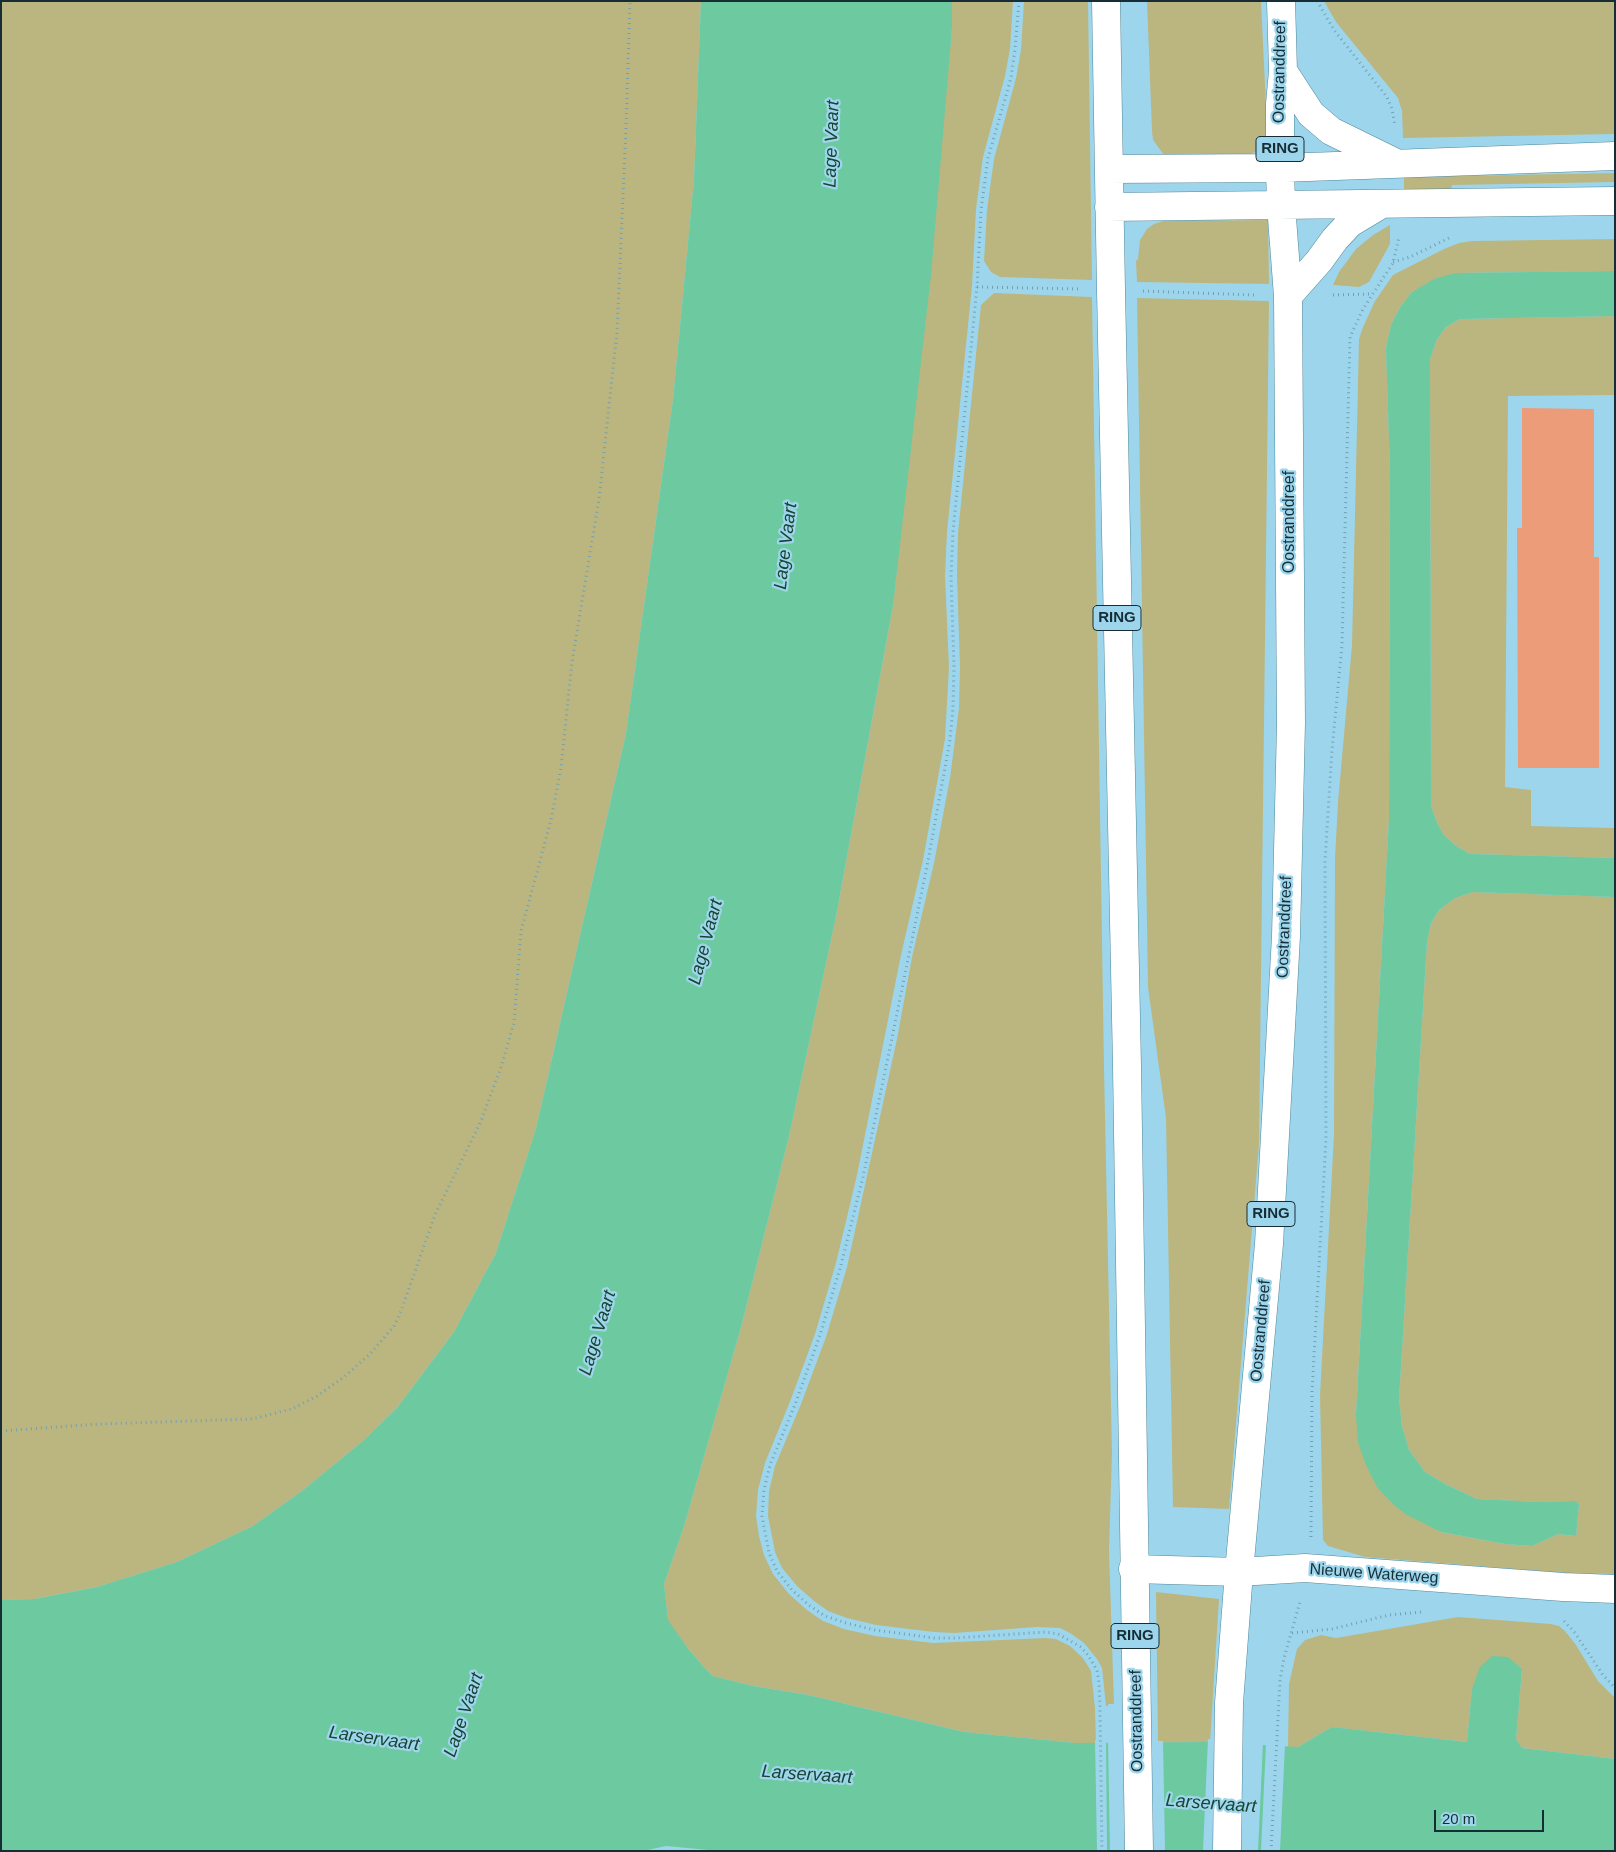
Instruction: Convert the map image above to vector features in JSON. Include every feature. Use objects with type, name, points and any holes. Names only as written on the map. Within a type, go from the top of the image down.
[{"type":"main road","name":"Oostranddreef","points":[[1106,1],[1127,1066],[1133,1569],[1139,1851]]},
{"type":"main road","name":"Oostranddreef","points":[[1227,1851],[1229,1703],[1239,1572],[1270,1244],[1286,936],[1291,723],[1288,296],[1280,168],[1281,1]]},
{"type":"main road","name":"RING","points":[[1282,71],[1311,114],[1331,131],[1395,163]]},
{"type":"main road","name":"RING","points":[[1109,169],[1280,168],[1615,156]]},
{"type":"main road","points":[[1109,208],[1615,201]]},
{"type":"main road","points":[[1288,296],[1350,223],[1389,204]]},
{"type":"main road","name":"Nieuwe Waterweg","points":[[1133,1569],[1239,1572],[1305,1568],[1554,1587],[1615,1589]]},
{"type":"path","points":[[1,1431],[98,1424],[252,1419],[292,1409],[317,1396],[351,1372],[394,1326],[401,1311],[436,1215],[481,1121],[502,1067],[514,1023],[521,931],[551,820],[561,768],[572,662],[599,499],[617,332],[630,1]]},
{"type":"path","points":[[1019,1],[1011,78],[988,158],[981,210],[977,286],[953,532],[951,576],[954,667],[953,708],[947,758],[928,861],[868,1149],[841,1265],[820,1335],[796,1402],[770,1464],[764,1490],[762,1516],[767,1544],[777,1571],[792,1590],[825,1616],[876,1630],[934,1638],[1037,1632],[1058,1634],[1080,1647],[1088,1655],[1096,1670],[1100,1707],[1102,1851]]},
{"type":"path","points":[[1316,1],[1334,30],[1376,82],[1390,104],[1395,127],[1395,163]]},
{"type":"path","points":[[1271,1851],[1280,1680],[1302,1595],[1312,1532],[1312,1392],[1326,1139],[1325,861],[1332,750],[1342,645],[1350,337],[1372,294],[1392,263],[1396,251],[1400,223],[1389,204]]},
{"type":"path","points":[[977,286],[1288,296],[1372,294]]},
{"type":"path","points":[[1292,1633],[1332,1629],[1389,1615],[1427,1612]]},
{"type":"path","points":[[1562,1618],[1575,1633],[1603,1675],[1615,1688]]},
{"type":"shaded area","points":[[1,1],[701,1],[694,180],[673,400],[626,734],[536,1129],[496,1253],[454,1332],[397,1408],[363,1441],[302,1491],[253,1526],[177,1562],[97,1587],[35,1599],[1,1600]]},
{"type":"shaded area","points":[[952,1],[1013,1],[1010,49],[1005,76],[983,157],[976,209],[972,286],[947,532],[945,576],[949,667],[945,739],[923,860],[901,955],[857,1175],[836,1263],[815,1334],[765,1463],[758,1490],[756,1516],[764,1555],[773,1574],[789,1594],[823,1621],[844,1629],[875,1636],[933,1643],[1046,1638],[1056,1639],[1070,1646],[1083,1658],[1091,1671],[1096,1743],[1075,1743],[964,1732],[808,1695],[753,1686],[712,1676],[689,1650],[668,1621],[664,1584],[684,1526],[741,1327],[789,1136],[836,916],[893,605],[952,28]]},
{"type":"shaded area","points":[[1024,1],[1088,1],[1092,280],[1000,277],[991,272],[984,261],[987,210],[994,159],[1016,78],[1021,50]]},
{"type":"shaded area","points":[[1147,1],[1261,1],[1267,127],[1262,145],[1255,152],[1248,155],[1164,155],[1153,140]]},
{"type":"shaded area","points":[[1324,1],[1615,1],[1615,134],[1403,138],[1402,111],[1398,98],[1336,22]]},
{"type":"shaded area","points":[[1615,173],[1615,182],[1452,185],[1451,189],[1404,190],[1404,177]]},
{"type":"shaded area","points":[[1268,220],[1269,284],[1137,282],[1136,261],[1138,259],[1140,240],[1147,229],[1154,224],[1163,221]]},
{"type":"shaded area","points":[[1390,225],[1390,244],[1369,282],[1359,287],[1333,285],[1339,272],[1356,249],[1373,235]]},
{"type":"shaded area","points":[[1615,239],[1615,271],[1455,273],[1412,292],[1401,306],[1391,325],[1386,348],[1390,469],[1389,820],[1356,1415],[1441,1532],[1505,1544],[1532,1546],[1558,1534],[1576,1536],[1579,1504],[1575,1501],[1538,1502],[1477,1499],[1425,1472],[1409,1450],[1402,1426],[1399,1399],[1427,941],[1431,923],[1439,910],[1455,898],[1473,892],[1615,897],[1615,1574],[1567,1573],[1365,1557],[1328,1546],[1323,1540],[1320,1395],[1334,1134],[1335,858],[1352,645],[1359,339],[1375,301],[1393,275],[1459,243],[1472,241]]},
{"type":"shaded area","points":[[994,293],[1092,297],[1112,1453],[1109,1551],[1114,1704],[1108,1704],[1108,1706],[1106,1706],[1102,1668],[1097,1659],[1084,1643],[1060,1628],[1037,1627],[954,1633],[934,1632],[876,1625],[828,1611],[797,1586],[782,1568],[775,1552],[768,1516],[769,1491],[775,1466],[826,1337],[847,1267],[897,1039],[912,957],[934,863],[950,778],[959,708],[958,533],[981,305]]},
{"type":"shaded area","points":[[1137,298],[1269,301],[1259,1144],[1229,1509],[1173,1507],[1166,1118],[1148,987]]},
{"type":"shaded area","points":[[1615,316],[1615,395],[1508,396],[1505,787],[1531,790],[1531,826],[1615,828],[1615,858],[1470,854],[1456,846],[1443,834],[1431,806],[1430,359],[1437,339],[1446,327],[1460,319]]},
{"type":"shaded area","points":[[1156,1592],[1219,1599],[1210,1742],[1158,1743]]},
{"type":"shaded area","points":[[1458,1617],[1551,1624],[1559,1626],[1565,1631],[1598,1681],[1615,1698],[1615,1759],[1522,1748],[1516,1739],[1522,1669],[1472,1689],[1467,1742],[1332,1727],[1298,1747],[1288,1747],[1289,1684],[1297,1649],[1305,1640],[1321,1635],[1336,1638]]},
{"type":"water","points":[[701,1],[952,1],[952,28],[931,275],[893,605],[836,916],[789,1136],[741,1327],[684,1526],[664,1584],[668,1620],[689,1650],[712,1676],[753,1686],[808,1695],[964,1732],[1075,1743],[1210,1742],[1298,1747],[1332,1727],[1467,1742],[1472,1689],[1480,1667],[1492,1656],[1508,1657],[1522,1669],[1516,1739],[1522,1748],[1615,1759],[1615,1851],[719,1851],[666,1846],[643,1851],[1,1851],[1,1600],[35,1599],[97,1587],[177,1562],[253,1526],[302,1491],[363,1441],[397,1408],[454,1332],[496,1253],[536,1129],[626,734],[673,400],[694,180]]},
{"type":"water","points":[[1615,271],[1615,316],[1460,319],[1446,327],[1437,339],[1430,359],[1431,806],[1437,823],[1443,834],[1456,846],[1470,854],[1615,858],[1615,897],[1473,892],[1455,898],[1439,910],[1431,923],[1427,941],[1399,1399],[1402,1426],[1409,1450],[1425,1472],[1477,1499],[1538,1502],[1575,1501],[1579,1504],[1576,1536],[1558,1534],[1532,1546],[1505,1544],[1441,1532],[1407,1515],[1394,1505],[1377,1487],[1366,1465],[1358,1442],[1356,1415],[1389,820],[1390,469],[1386,348],[1391,325],[1401,306],[1412,292],[1434,279],[1455,273]]},
{"type":"pier","points":[[1208,1739],[1263,1743],[1258,1851],[1203,1851]]},
{"type":"pier","points":[[1095,1740],[1106,1740],[1107,1851],[1097,1851]]},
{"type":"pier","points":[[1108,1740],[1163,1741],[1165,1851],[1110,1851]]},
{"type":"pier","points":[[1266,1743],[1285,1745],[1280,1851],[1261,1851]]},
{"type":"building","points":[[1522,408],[1594,409],[1594,557],[1599,557],[1599,768],[1518,768],[1517,528],[1522,528]]},
{"type":"water label","name":"Lage Vaart","points":[[832,144]]},
{"type":"water label","name":"Lage Vaart","points":[[786,546]]},
{"type":"water label","name":"Lage Vaart","points":[[706,942]]},
{"type":"water label","name":"Lage Vaart","points":[[598,1333]]},
{"type":"water label","name":"Lage Vaart","points":[[464,1715]]},
{"type":"water label","name":"Larservaart","points":[[374,1739]]},
{"type":"water label","name":"Larservaart","points":[[807,1775]]},
{"type":"water label","name":"Larservaart","points":[[1211,1804]]}]
